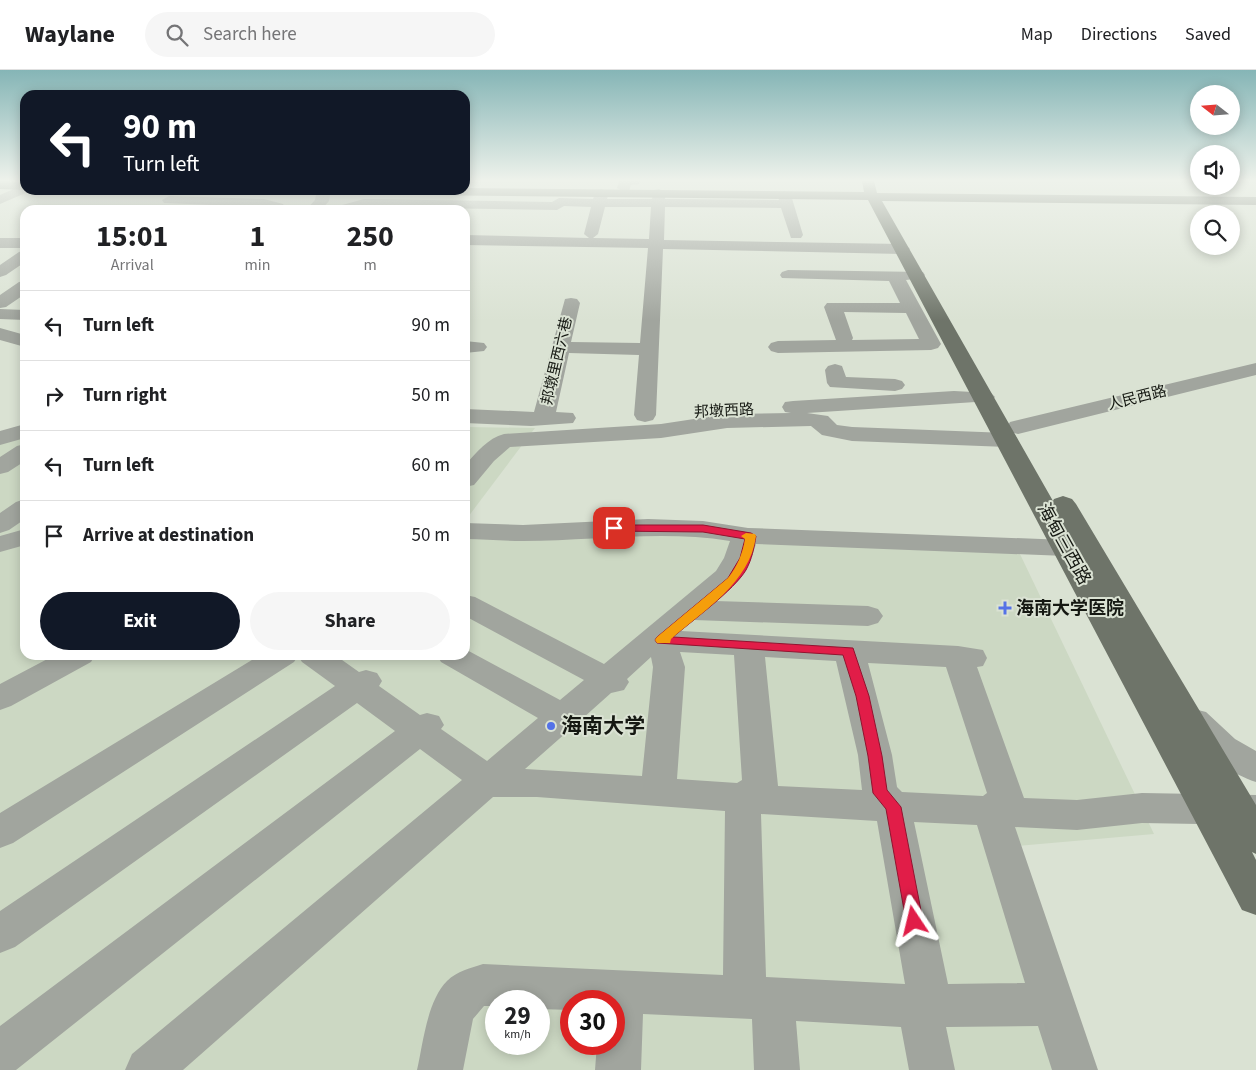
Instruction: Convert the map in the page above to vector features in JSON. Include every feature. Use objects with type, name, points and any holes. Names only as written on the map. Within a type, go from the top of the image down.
[{"type":"main road","name":"海甸三西路","points":[[892,228],[902,249],[906,276],[984,397],[1013,433],[1066,548],[1232,810]]},
{"type":"main road","name":"海甸三西路","points":[[897,228],[1013,433],[1180,706],[1232,810],[1256,897]]},
{"type":"street","points":[[591,234],[593,228]]},
{"type":"street","points":[[645,415],[657,228]]},
{"type":"street","points":[[720,228],[723,246]]},
{"type":"street","points":[[794,228],[796,235]]},
{"type":"street","points":[[470,240],[902,249]]},
{"type":"street","points":[[3,245],[20,243]]},
{"type":"street","points":[[1,271],[20,258]]},
{"type":"street","points":[[1,271],[20,272]]},
{"type":"street","points":[[778,347],[931,344],[912,308],[906,276],[788,275]]},
{"type":"street","name":"邦墩里西六巷","points":[[544,419],[571,303]]},
{"type":"street","points":[[844,338],[833,307],[912,308]]},
{"type":"street","points":[[0,314],[20,315]]},
{"type":"street","points":[[0,334],[20,340]]},
{"type":"street","points":[[560,347],[650,349]]},
{"type":"street","name":"人民西路","points":[[470,474],[490,452],[504,441],[661,431],[727,421],[811,419],[820,421],[830,430],[897,438],[1013,433],[1256,369]]},
{"type":"street","points":[[835,370],[837,383],[904,385],[909,400]]},
{"type":"street","name":"邦墩西路","points":[[470,416],[544,419],[984,397]]},
{"type":"street","points":[[0,438],[20,432]]},
{"type":"street","points":[[0,444],[20,439]]},
{"type":"street","points":[[0,467],[20,454]]},
{"type":"street","points":[[0,525],[20,511]]},
{"type":"street","points":[[470,531],[523,534],[648,527],[703,529],[748,536],[1066,548]]},
{"type":"street","points":[[0,542],[20,536]]},
{"type":"street","points":[[148,1070],[692,610],[732,580],[740,570],[749,548],[748,536]]},
{"type":"street","points":[[470,607],[610,680]]},
{"type":"street","points":[[692,610],[868,616]]},
{"type":"street","points":[[657,641],[965,657],[999,804],[1053,1004],[1075,1070]]},
{"type":"street","points":[[657,641],[666,654],[669,672],[659,786]]},
{"type":"street","points":[[749,645],[759,999],[778,1070]]},
{"type":"street","points":[[849,651],[887,800],[925,1006],[932,1070]]},
{"type":"street","points":[[470,655],[569,714]]},
{"type":"street","points":[[0,698],[71,660]]},
{"type":"street","points":[[0,822],[262,660]]},
{"type":"street","points":[[0,832],[275,660]]},
{"type":"street","points":[[321,660],[361,684],[493,778],[537,783],[659,786],[887,800],[999,804],[1077,815],[1142,808],[1232,810]]},
{"type":"street","points":[[335,660],[361,684]]},
{"type":"street","points":[[462,660],[569,714]]},
{"type":"street","points":[[0,934],[361,684]]},
{"type":"street","points":[[1180,706],[1223,748],[1256,768]]},
{"type":"street","points":[[0,1054],[423,728]]},
{"type":"street","points":[[162,1070],[493,778]]},
{"type":"street","points":[[440,1070],[455,1006],[467,990],[483,985],[582,990]]},
{"type":"street","points":[[625,992],[925,1006],[1053,1004]]},
{"type":"street","points":[[618,1070],[619,1055]]},
{"type":"shaded area","points":[[470,427],[535,428],[470,514]]},
{"type":"shaded area","name":"海南大学","points":[[20,436],[20,660],[470,660],[470,524],[494,528],[750,528],[837,533],[1019,552],[1154,834],[1017,846],[1093,1070],[0,1070],[0,442]]},
{"type":"slow traffic","points":[[665,640],[662,640],[732,580],[740,570],[749,548],[751,536],[746,536]]},
{"type":"place","name":"海南大学医院","points":[[1005,608]]},
{"type":"place","name":"海南大学","points":[[551,726]]},
{"type":"route","points":[[614,528],[703,529],[751,536],[746,558],[732,580],[662,640],[849,651],[862,696],[875,756],[880,793],[893,807],[914,921]]}]
